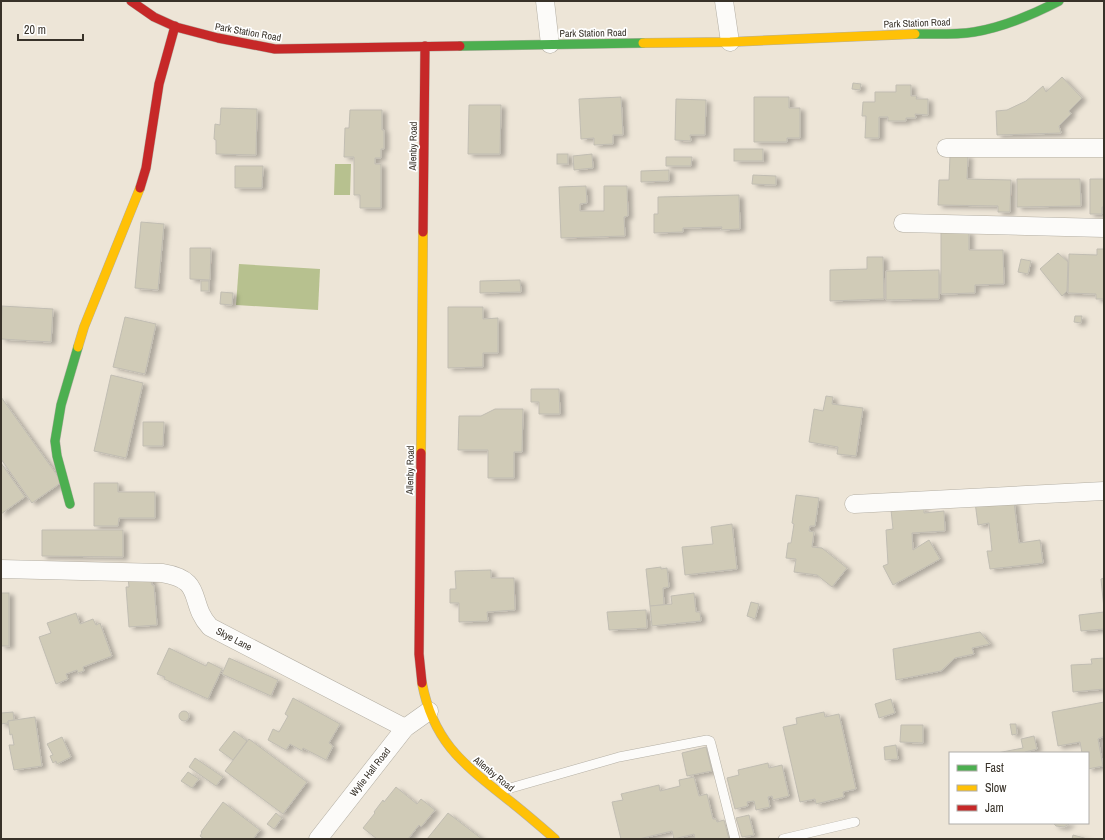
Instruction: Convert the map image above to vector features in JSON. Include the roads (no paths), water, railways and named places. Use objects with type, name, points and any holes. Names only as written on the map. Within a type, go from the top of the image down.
[{"type":"street","name":"Park Station Road","points":[[131,1],[161,21],[175,26],[216,38],[275,49],[730,42],[973,32],[1015,22],[1059,1]]},
{"type":"street","points":[[545,1],[550,44]]},
{"type":"street","points":[[724,1],[730,42]]},
{"type":"street","points":[[70,504],[57,456],[55,441],[61,406],[84,327],[139,194],[146,168],[159,84],[175,26]]},
{"type":"street","name":"Allenby Road","points":[[425,46],[420,674],[429,711],[439,731],[455,754],[469,768],[555,839]]},
{"type":"street","points":[[946,148],[1104,148]]},
{"type":"street","points":[[903,223],[1104,228]]},
{"type":"street","points":[[854,504],[1104,491]]},
{"type":"street","name":"Skye Lane","points":[[1,570],[162,573],[187,581],[191,585],[201,615],[210,627],[405,728]]},
{"type":"street","name":"Wylie Hall Road","points":[[318,839],[405,728],[429,711]]},
{"type":"lane","points":[[498,792],[619,757],[707,740],[711,744],[735,839]]},
{"type":"lane","points":[[783,839],[855,822]]}]
